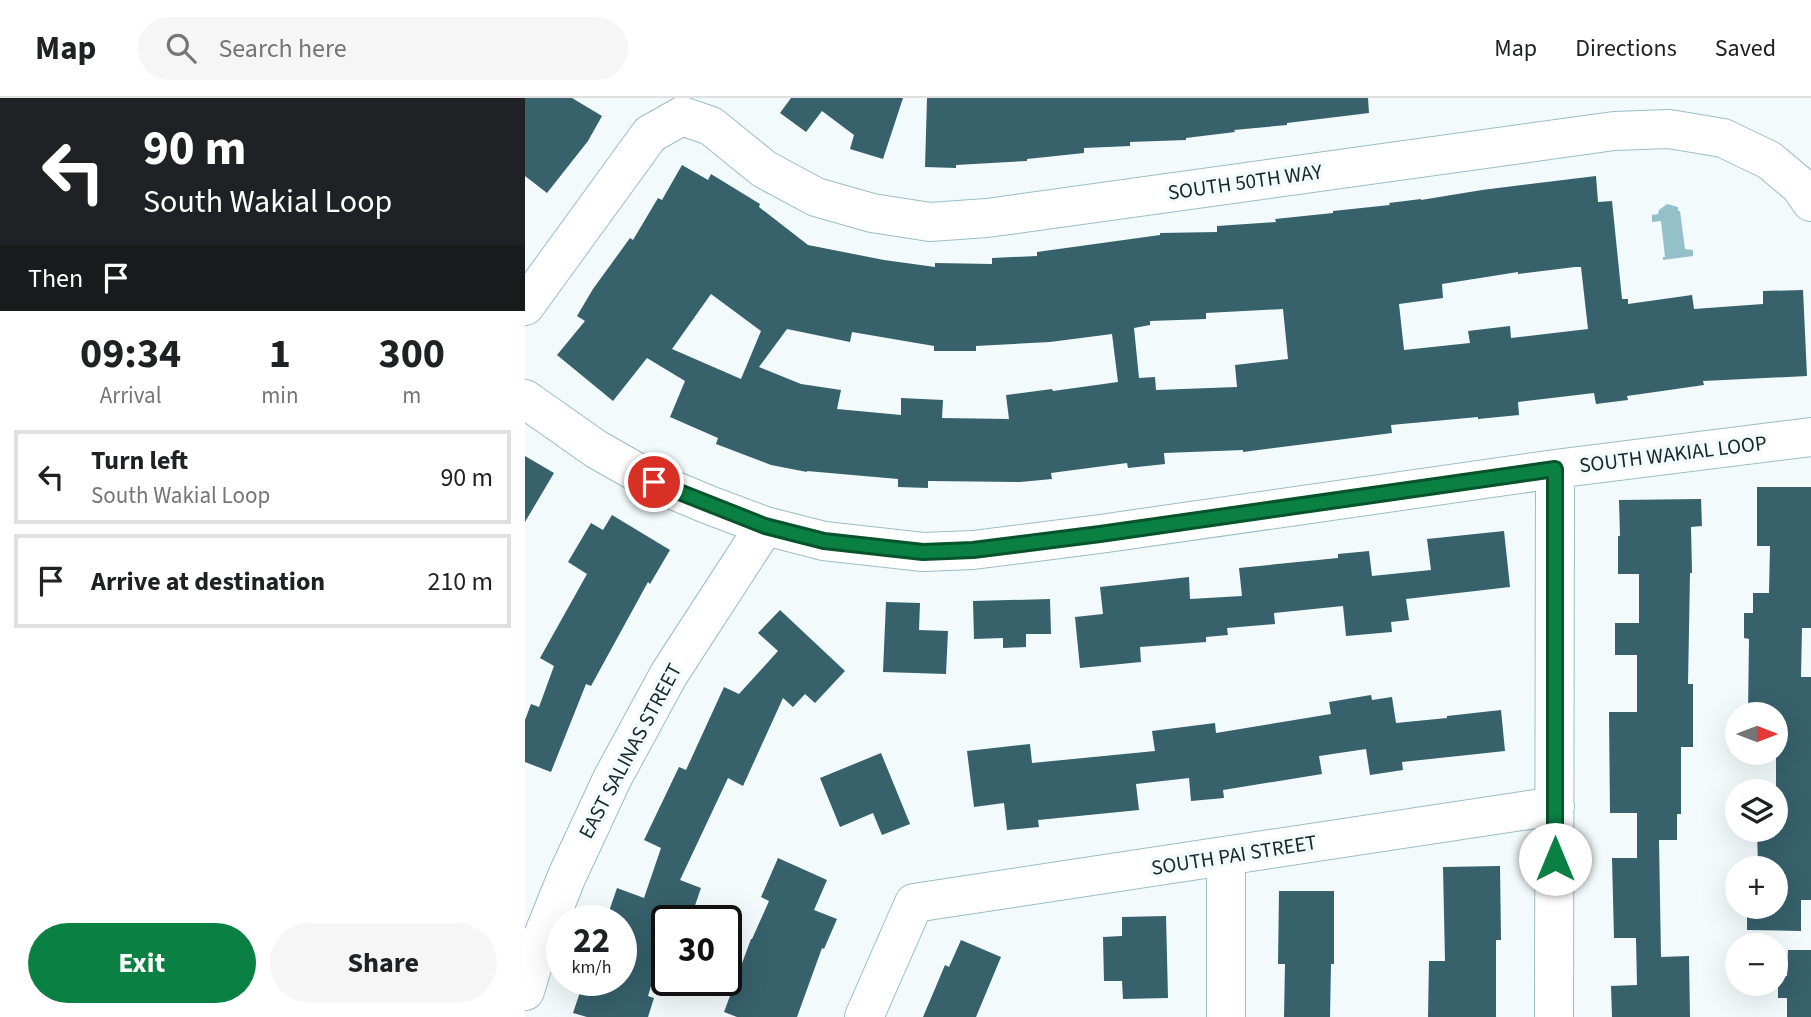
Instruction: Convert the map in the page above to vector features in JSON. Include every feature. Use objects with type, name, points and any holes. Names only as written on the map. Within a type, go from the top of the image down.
[{"type":"street","name":"SOUTH 50TH WAY","points":[[525,306],[650,134],[682,116],[711,126],[764,169],[816,197],[872,213],[930,222],[987,218],[1614,131],[1669,129],[1723,138],[1769,160],[1800,186],[1811,202]]},
{"type":"street","name":"SOUTH WAKIAL LOOP","points":[[525,399],[596,449],[654,482],[765,526],[824,541],[923,552],[973,550],[1100,534],[1555,469],[1811,437]]},
{"type":"street","points":[[1555,469],[1555,1017]]},
{"type":"street","name":"EAST SALINAS STREET","points":[[525,991],[538,948],[567,876],[612,779],[669,674],[765,526]]},
{"type":"street","name":"SOUTH PAI STREET","points":[[864,1017],[914,903],[1555,806]]},
{"type":"street","points":[[1226,857],[1226,1017]]},
{"type":"water","points":[[1667,204],[1678,207],[1680,211],[1685,249],[1693,250],[1693,256],[1663,260],[1665,257],[1661,221],[1652,222],[1652,215],[1658,214]]},
{"type":"building","points":[[525,98],[572,98],[602,116],[588,141],[547,193],[525,176]]},
{"type":"building","points":[[791,98],[903,98],[883,159],[850,149],[854,135],[822,111],[806,132],[780,113]]},
{"type":"building","points":[[927,98],[1368,98],[1369,113],[1234,130],[1235,132],[1186,140],[1130,142],[1130,146],[1084,148],[1084,153],[1027,161],[956,165],[956,168],[925,167]]},
{"type":"building","points":[[682,165],[708,180],[711,174],[760,204],[759,207],[808,245],[935,267],[935,263],[992,264],[992,258],[1037,256],[1037,252],[1160,233],[1217,232],[1217,226],[1276,222],[1275,219],[1596,176],[1598,202],[1612,201],[1622,299],[1628,299],[1628,304],[1692,295],[1694,309],[1763,304],[1763,291],[1803,290],[1807,376],[1703,381],[1704,385],[1627,396],[1628,400],[1596,404],[1594,393],[1518,402],[1519,415],[1391,425],[1392,433],[1243,452],[1164,453],[1165,464],[1128,468],[1127,463],[1051,473],[1052,479],[1020,482],[928,481],[928,488],[898,487],[898,479],[807,472],[771,465],[716,444],[718,438],[670,417],[685,381],[647,358],[613,401],[557,355],[585,321],[577,316],[593,289],[630,238],[633,240],[658,198],[662,200]],"holes":[[[1581,267],[1588,329],[1511,338],[1510,326],[1468,331],[1470,343],[1404,350],[1399,304],[1443,298],[1442,284]],[[711,294],[761,331],[741,379],[672,349]],[[1283,309],[1288,359],[1235,365],[1237,387],[1156,390],[1155,377],[1139,378],[1134,328],[1150,325],[1150,321],[1206,319],[1206,313]],[[787,329],[850,342],[852,332],[934,346],[934,351],[976,351],[976,346],[1050,342],[1112,334],[1118,382],[1006,395],[1009,419],[942,418],[943,400],[901,398],[901,415],[837,409],[841,390],[801,384],[759,367]]]},
{"type":"building","points":[[525,456],[554,473],[525,522]]},
{"type":"building","points":[[1757,487],[1811,487],[1811,628],[1802,628],[1801,677],[1811,677],[1811,900],[1801,900],[1801,931],[1747,930],[1747,919],[1788,919],[1788,856],[1758,856],[1757,842],[1788,842],[1788,779],[1776,779],[1776,765],[1789,765],[1789,702],[1748,702],[1749,639],[1744,638],[1744,613],[1753,613],[1753,593],[1769,593],[1770,546],[1757,546]]},
{"type":"building","points":[[1701,499],[1702,526],[1691,527],[1688,684],[1693,684],[1693,747],[1681,747],[1681,814],[1677,814],[1677,840],[1659,840],[1661,957],[1689,956],[1690,1017],[1612,1017],[1611,986],[1637,985],[1636,938],[1614,938],[1612,858],[1637,858],[1637,813],[1610,813],[1609,712],[1637,712],[1637,655],[1615,655],[1615,623],[1639,623],[1639,574],[1618,574],[1619,500]]},
{"type":"building","points":[[612,515],[670,550],[650,584],[648,582],[591,686],[586,684],[551,772],[525,762],[525,720],[531,704],[539,707],[554,666],[540,658],[587,574],[568,562],[591,523],[603,530]]},
{"type":"building","points":[[1504,531],[1510,587],[1406,599],[1409,620],[1391,622],[1392,632],[1346,636],[1343,606],[1274,613],[1275,624],[1227,628],[1228,635],[1206,637],[1206,642],[1140,647],[1141,662],[1080,668],[1075,617],[1103,614],[1100,587],[1189,577],[1190,599],[1242,596],[1239,568],[1338,558],[1338,554],[1369,551],[1372,576],[1431,570],[1427,539]]},
{"type":"building","points":[[1050,599],[1051,634],[1026,634],[1026,647],[1003,648],[1003,638],[974,639],[973,601]]},
{"type":"building","points":[[886,602],[920,603],[919,630],[948,631],[946,674],[883,672]]},
{"type":"building","points":[[780,610],[845,671],[815,703],[805,694],[793,707],[783,698],[743,786],[728,778],[680,880],[701,888],[695,905],[651,905],[651,986],[648,996],[654,998],[648,1017],[587,1017],[573,1013],[579,996],[637,996],[637,905],[611,905],[617,888],[644,898],[661,848],[644,840],[679,767],[686,770],[724,687],[739,694],[778,651],[758,633]]},
{"type":"building","points":[[1371,695],[1372,700],[1392,697],[1396,723],[1501,710],[1505,751],[1402,762],[1403,770],[1370,775],[1366,749],[1319,756],[1322,774],[1223,790],[1224,798],[1191,801],[1189,778],[1136,784],[1139,810],[1038,820],[1039,827],[1007,830],[1004,803],[974,807],[967,751],[1030,744],[1032,763],[1155,751],[1152,731],[1215,723],[1216,733],[1331,714],[1329,702]]},
{"type":"building","points":[[881,753],[910,824],[882,835],[873,813],[840,827],[820,778]]},
{"type":"building","points":[[778,858],[827,880],[814,910],[837,919],[824,949],[822,948],[797,1017],[737,1017],[724,1012],[730,996],[742,996],[742,963],[769,901],[761,897]]},
{"type":"building","points":[[1500,866],[1501,940],[1496,940],[1496,1017],[1428,1017],[1429,961],[1445,961],[1443,867]]},
{"type":"building","points":[[1279,891],[1334,891],[1334,964],[1331,964],[1330,1017],[1284,1017],[1285,964],[1278,964]]},
{"type":"building","points":[[1166,916],[1168,998],[1123,999],[1122,981],[1104,981],[1103,937],[1122,936],[1122,917]]},
{"type":"building","points":[[961,940],[1001,957],[976,1017],[923,1017],[945,965],[949,967]]},
{"type":"building","points":[[1788,950],[1811,950],[1811,1017],[1787,1017],[1787,998],[1778,998],[1788,996]]},
{"type":"route","points":[[654,482],[765,526],[824,541],[923,552],[973,550],[1100,534],[1555,469],[1555,859]]}]
